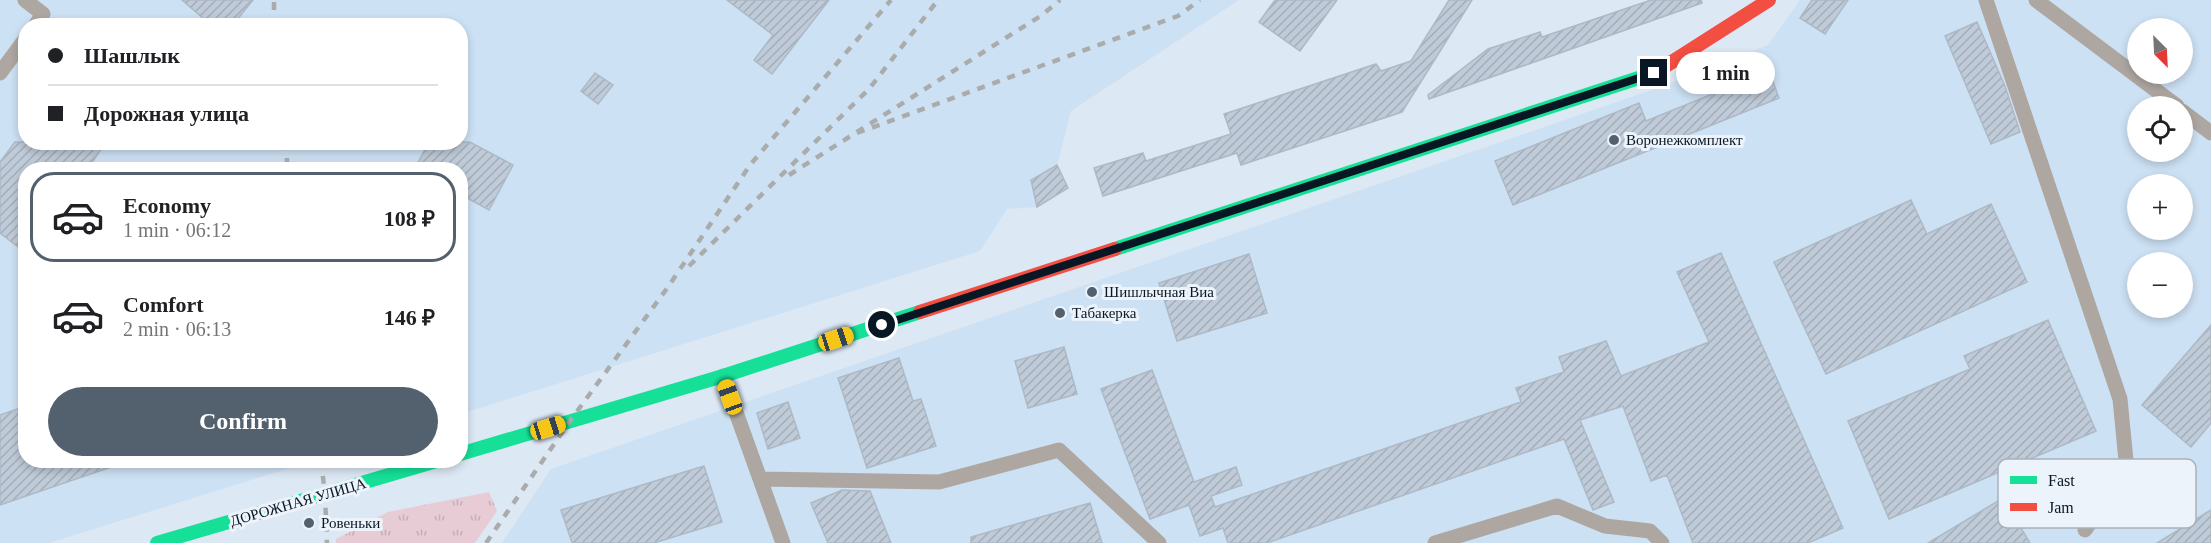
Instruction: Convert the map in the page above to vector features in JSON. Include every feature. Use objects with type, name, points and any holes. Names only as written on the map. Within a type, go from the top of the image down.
[{"type":"street","points":[[468,452],[723,376],[1654,73],[1769,0]]},
{"type":"street","name":"ДОРОЖНАЯ УЛИЦА","points":[[157,543],[413,468]]},
{"type":"lane","points":[[25,0],[43,14],[40,18]]},
{"type":"lane","points":[[1986,0],[2120,399],[2126,459]]},
{"type":"lane","points":[[2036,0],[2164,96]]},
{"type":"lane","points":[[0,73],[18,49]]},
{"type":"lane","points":[[2193,119],[2211,133]]},
{"type":"lane","points":[[723,376],[783,543]]},
{"type":"lane","points":[[760,479],[939,482],[1059,450],[1159,543]]},
{"type":"lane","points":[[1435,543],[1557,506],[1605,526],[1650,531],[1662,543]]},
{"type":"shaded area","points":[[0,0],[1239,0],[1071,111],[1057,165],[1068,188],[1037,207],[1007,209],[980,251],[468,412],[468,162],[18,162],[18,468],[290,468],[49,543],[0,543]]},
{"type":"shaded area","points":[[1800,0],[2211,0],[2211,543],[502,543],[551,469],[1663,86],[1768,45]]},
{"type":"green space","points":[[489,492],[497,511],[475,543],[336,543],[336,539],[388,512]]},
{"type":"building","points":[[182,0],[253,0],[238,18],[203,18]]},
{"type":"building","points":[[727,0],[829,0],[772,74],[754,60],[773,35]]},
{"type":"building","points":[[1275,0],[1337,0],[1300,51],[1259,22]]},
{"type":"building","points":[[1449,0],[1472,0],[1402,112],[1241,165],[1237,153],[1103,196],[1094,168],[1143,153],[1146,161],[1231,134],[1224,114],[1376,64],[1381,71],[1411,61]]},
{"type":"building","points":[[1651,0],[1701,0],[1702,3],[1429,99],[1428,95],[1488,49],[1540,32],[1542,37]]},
{"type":"building","points":[[1812,0],[1848,0],[1825,34],[1800,18]]},
{"type":"building","points":[[1977,22],[2005,86],[2020,132],[1991,144],[1945,36]]},
{"type":"building","points":[[1769,71],[1779,98],[1513,205],[1495,161],[1639,103],[1646,121]]},
{"type":"building","points":[[595,73],[613,85],[598,104],[581,91]]},
{"type":"building","points":[[15,142],[18,142],[18,150],[101,150],[92,162],[18,162],[18,247],[0,233],[0,162]]},
{"type":"building","points":[[468,142],[470,142],[513,165],[489,210],[468,198],[468,162],[418,162],[425,150],[468,150]]},
{"type":"building","points":[[1057,165],[1068,188],[1037,207],[1031,180]]},
{"type":"building","points":[[1911,200],[1927,234],[1991,204],[2027,282],[1826,374],[1774,262]]},
{"type":"building","points":[[1721,253],[1843,528],[1808,543],[1693,543],[1667,475],[1651,481],[1623,406],[1580,420],[1614,502],[1593,510],[1564,439],[1267,543],[1228,543],[1223,528],[1200,536],[1189,505],[1150,519],[1101,389],[1152,370],[1194,482],[1236,467],[1242,485],[1211,496],[1215,507],[1521,402],[1516,388],[1564,372],[1559,357],[1606,341],[1621,376],[1709,342],[1677,272]]},
{"type":"building","points":[[1249,254],[1267,313],[1177,341],[1159,283]]},
{"type":"building","points":[[2048,320],[2096,431],[2030,459],[1998,459],[1998,473],[1889,519],[1848,421],[1970,369],[1964,356]]},
{"type":"building","points":[[2211,325],[2211,423],[2191,447],[2142,405]]},
{"type":"building","points":[[1064,347],[1077,394],[1028,408],[1015,361]]},
{"type":"building","points":[[899,358],[913,401],[921,399],[936,446],[867,468],[838,378]]},
{"type":"building","points":[[788,402],[800,438],[768,449],[757,413]]},
{"type":"building","points":[[18,409],[18,468],[108,468],[0,505],[0,415]]},
{"type":"building","points":[[704,466],[722,522],[654,543],[572,543],[561,510]]},
{"type":"building","points":[[842,490],[870,491],[891,543],[828,543],[811,503]]},
{"type":"building","points":[[1998,501],[1998,528],[2021,528],[2030,543],[1928,543]]},
{"type":"building","points":[[1090,503],[1102,543],[971,543],[971,537]]},
{"type":"building","points":[[2211,510],[2211,543],[2157,543],[2182,528],[2196,528],[2196,519]]},
{"type":"railway","points":[[274,0],[274,18]]},
{"type":"railway","points":[[486,543],[570,421],[668,287],[750,165],[891,0]]},
{"type":"railway","points":[[689,266],[869,89],[938,0]]},
{"type":"railway","points":[[789,175],[1042,15],[1060,0]]},
{"type":"railway","points":[[857,133],[1178,16],[1200,0]]},
{"type":"railway","points":[[286,150],[287,162]]},
{"type":"railway","points":[[322,468],[327,543]]},
{"type":"traffic: fast","points":[[1115,249],[1654,73],[1664,67]]},
{"type":"traffic: fast","points":[[468,452],[723,376],[920,312]]},
{"type":"traffic: fast","points":[[157,543],[413,468]]},
{"type":"traffic: jam","points":[[1664,67],[1769,0]]},
{"type":"traffic: jam","points":[[920,312],[1115,249]]},
{"type":"place","name":"Воронежкомплект","points":[[1614,140]]},
{"type":"place","name":"Шишлычная Виа","points":[[1092,292]]},
{"type":"place","name":"Табакерка","points":[[1060,313]]},
{"type":"place","name":"Ровеньки","points":[[309,523]]},
{"type":"route","points":[[882,325],[1654,73]]}]
